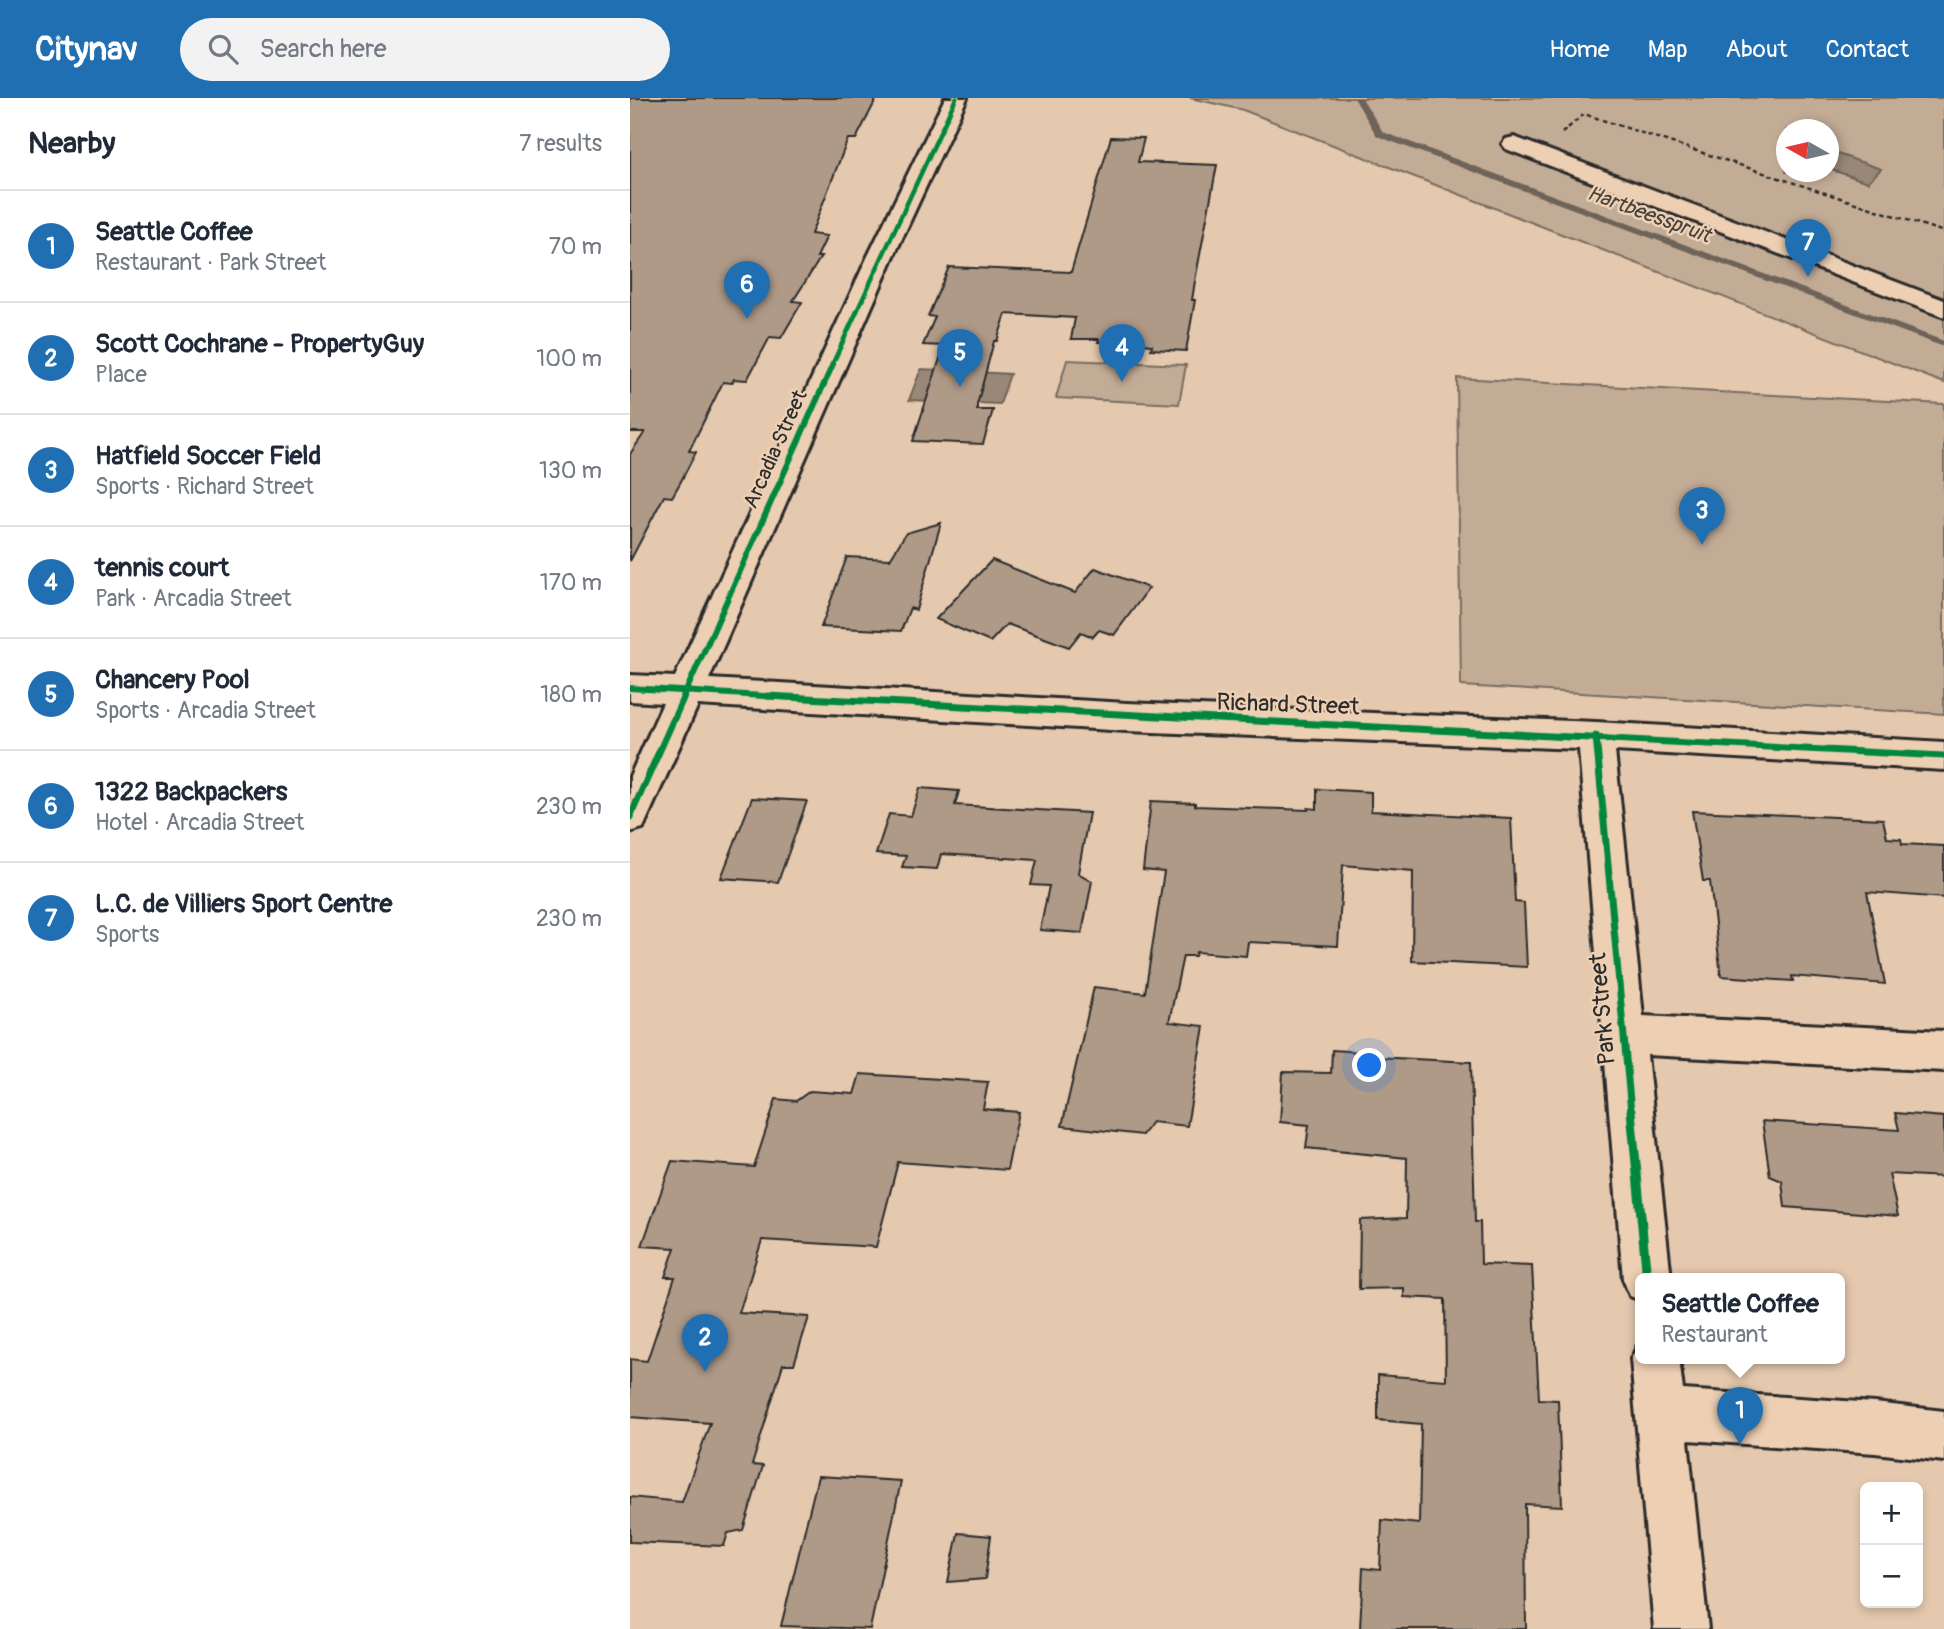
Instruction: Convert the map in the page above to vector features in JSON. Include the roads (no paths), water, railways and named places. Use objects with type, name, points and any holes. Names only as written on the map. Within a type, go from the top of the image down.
[{"type":"street","name":"Arcadia Street","points":[[630,817],[868,284],[956,98]]},
{"type":"street","points":[[1514,144],[1944,309]]},
{"type":"street","name":"Richard Street","points":[[630,688],[1141,717],[1596,736],[1944,755]]},
{"type":"street","name":"Park Street","points":[[1596,736],[1646,1273]]},
{"type":"street","points":[[1624,1034],[1944,1051]]},
{"type":"street","points":[[1655,1364],[1681,1629]]},
{"type":"street","points":[[1660,1413],[1875,1428],[1944,1436]]},
{"type":"waterway","name":"Hartbeesspruit","points":[[1358,98],[1380,134],[1944,344]]},
{"type":"place","name":"L.C. de Villiers Sport Centre","points":[[1808,277]]},
{"type":"place","name":"1322 Backpackers","points":[[747,319]]},
{"type":"place","name":"tennis court","points":[[1122,382]]},
{"type":"place","name":"Chancery Pool","points":[[960,387]]},
{"type":"place","name":"Hatfield Soccer Field","points":[[1702,545]]},
{"type":"place","name":"Scott Cochrane - PropertyGuy","points":[[705,1372]]},
{"type":"place","name":"Seattle Coffee","points":[[1740,1445]]}]
